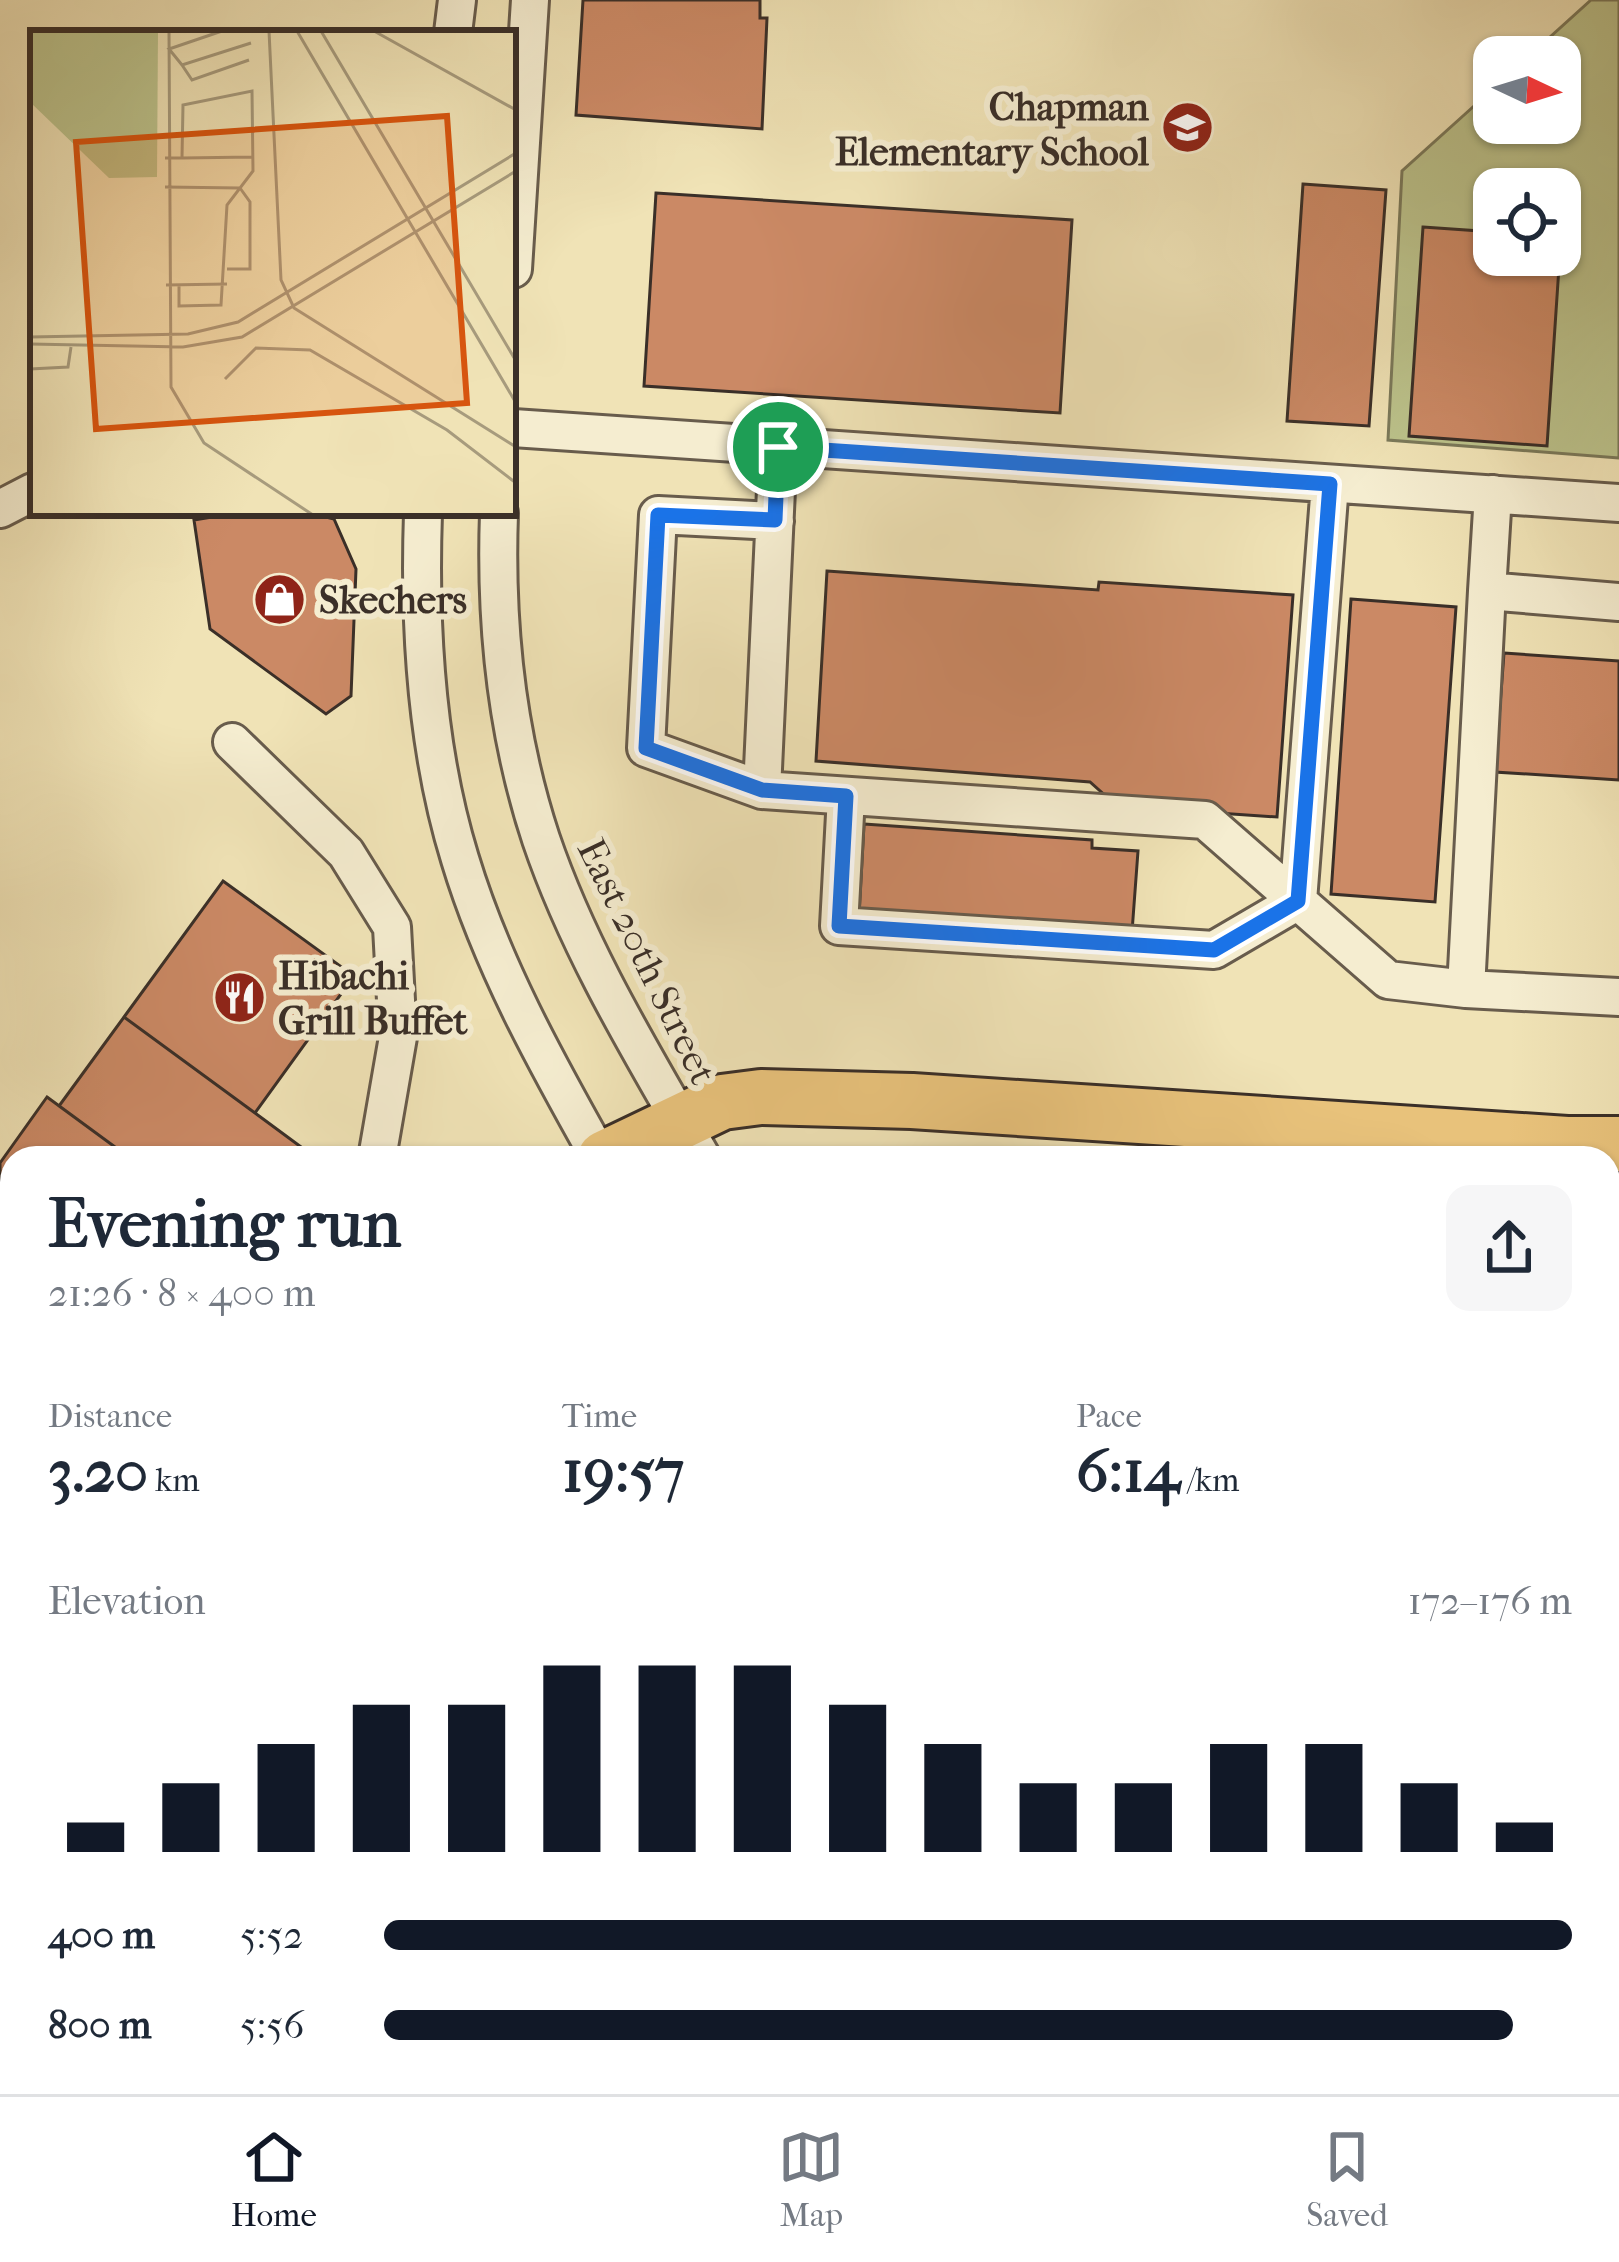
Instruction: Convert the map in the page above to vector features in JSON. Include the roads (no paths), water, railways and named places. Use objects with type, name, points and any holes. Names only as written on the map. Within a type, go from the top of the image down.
[{"type":"highway","points":[[661,1146],[691,1140],[731,1099],[818,1097],[1619,1144]]},
{"type":"street","points":[[453,30],[457,0]]},
{"type":"street","points":[[516,221],[530,0]]},
{"type":"street","points":[[516,428],[1619,503]]},
{"type":"street","points":[[762,790],[778,447]]},
{"type":"street","points":[[1298,901],[1330,484]]},
{"type":"street","points":[[0,509],[30,494]]},
{"type":"street","points":[[1466,989],[1493,494]]},
{"type":"street","points":[[775,520],[658,515],[646,748],[762,790],[1205,820],[1388,980],[1619,997]]},
{"type":"street","points":[[423,516],[430,709],[459,858],[518,1006],[595,1146]]},
{"type":"street","name":"East 20th Street","points":[[499,516],[505,679],[520,763],[542,838],[590,954],[691,1140]]},
{"type":"street","points":[[1487,591],[1619,602]]},
{"type":"street","points":[[232,742],[346,853],[392,927],[398,1037],[379,1146]]},
{"type":"street","points":[[846,796],[839,926],[1214,950],[1298,901]]},
{"type":"place","name":"Chapman Elementary School","points":[[1188,128]]},
{"type":"place","name":"Skechers","points":[[280,599]]},
{"type":"place","name":"Hibachi Grill Buffet","points":[[239,997]]}]
